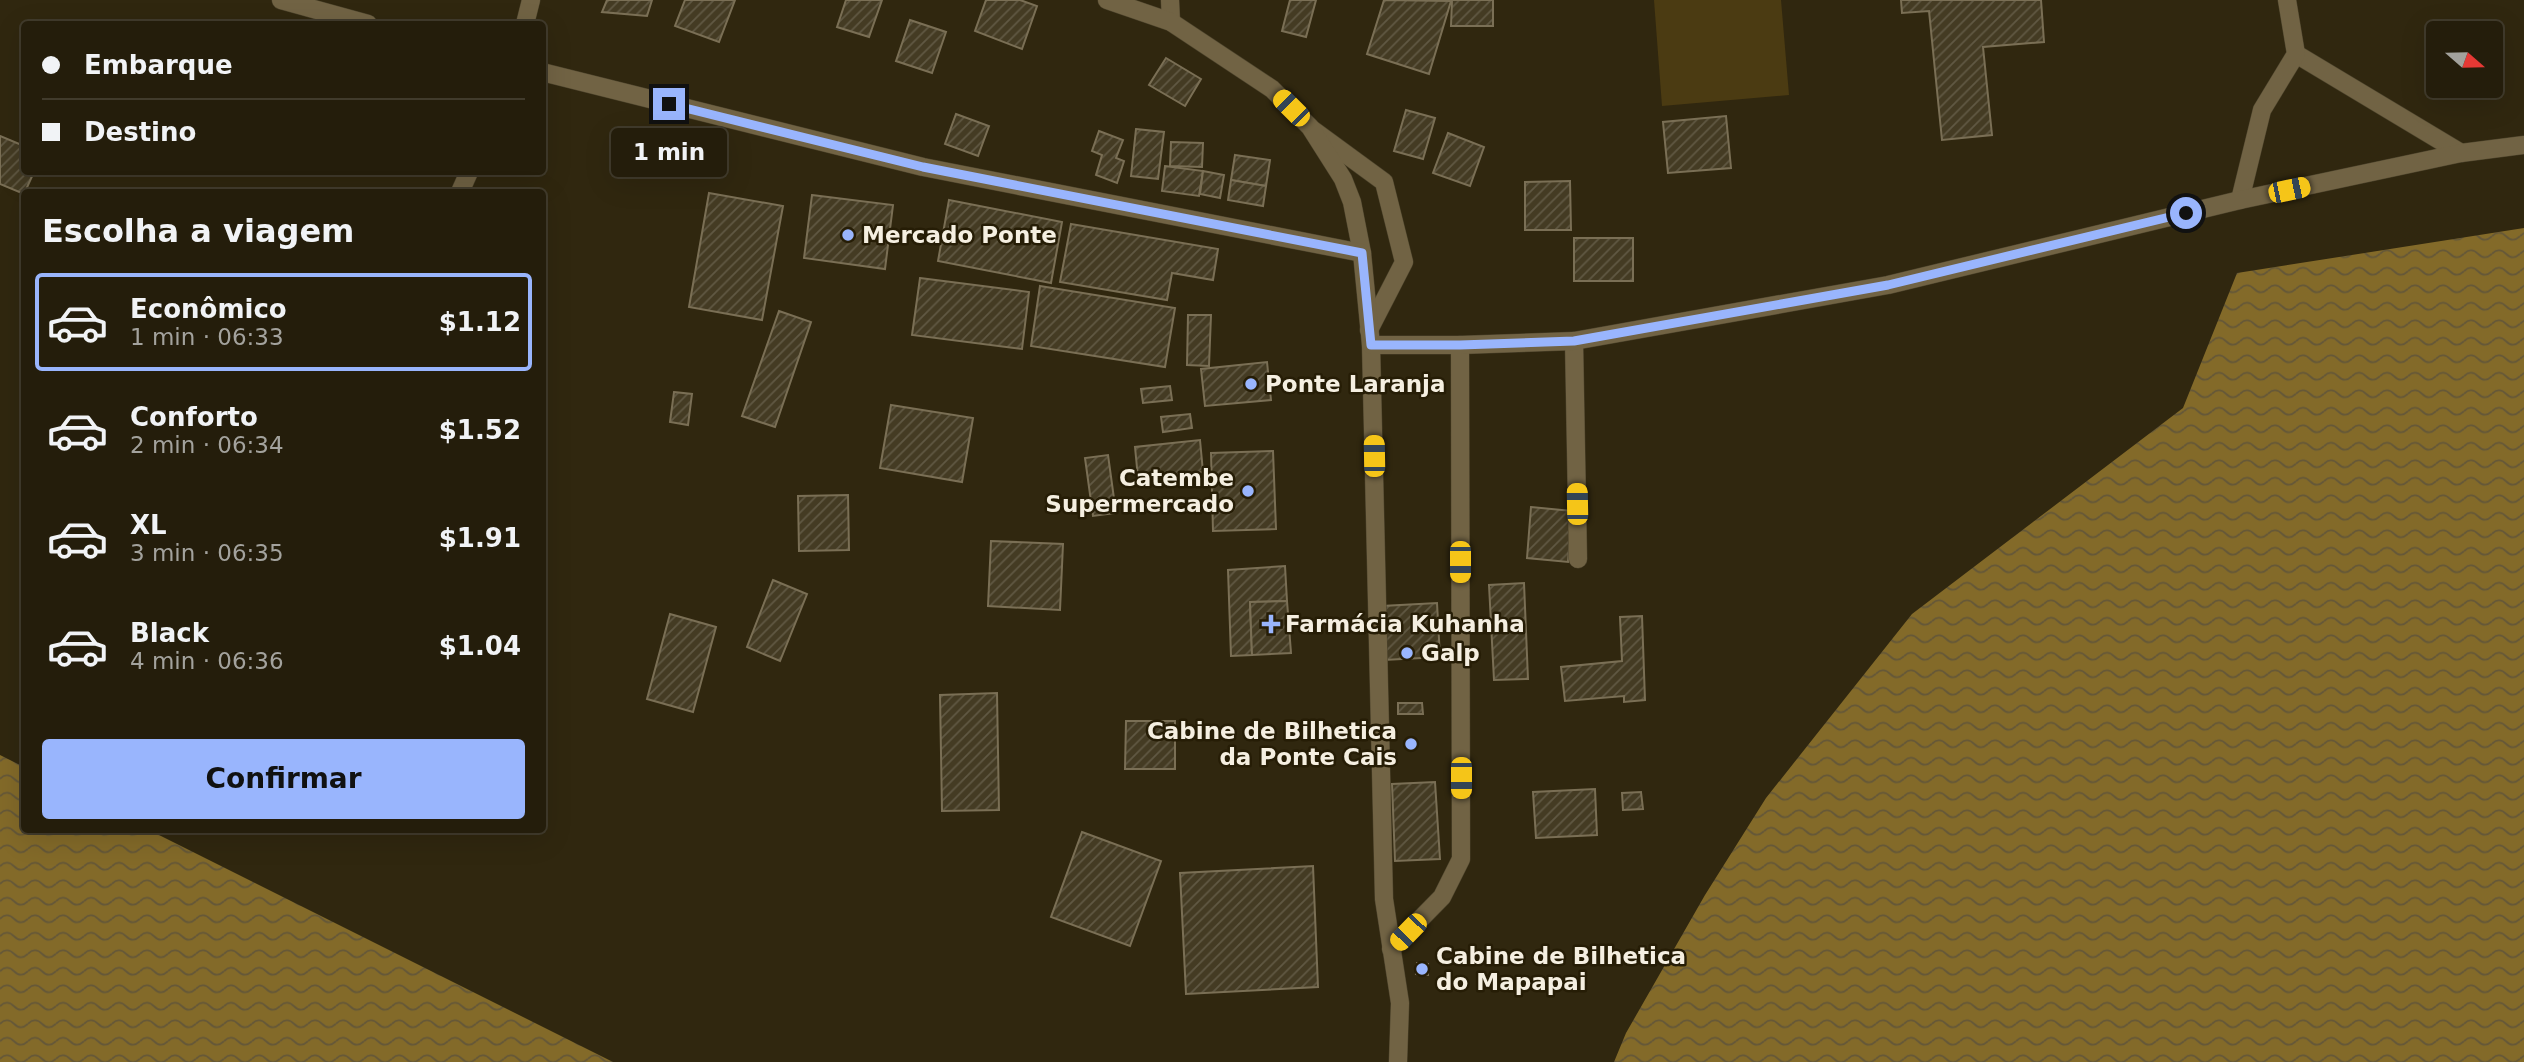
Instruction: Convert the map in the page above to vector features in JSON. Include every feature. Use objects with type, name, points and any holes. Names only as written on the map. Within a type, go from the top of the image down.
[{"type":"street","points":[[281,0],[357,21]]},
{"type":"street","points":[[526,21],[531,0]]},
{"type":"street","points":[[1107,0],[1171,22],[1272,89],[1310,127],[1384,182],[1404,262],[1370,337]]},
{"type":"street","points":[[1170,0],[1171,22]]},
{"type":"street","points":[[2240,200],[2262,110],[2296,54],[2287,0]]},
{"type":"street","points":[[2296,54],[2460,153]]},
{"type":"street","points":[[546,73],[923,167],[1362,253]]},
{"type":"street","points":[[1310,127],[1343,179],[1352,202],[1362,253],[1370,337],[1384,899],[1400,1003],[1398,1062]]},
{"type":"street","points":[[1370,337],[1460,345],[1574,341],[1888,285],[2240,200],[2460,153],[2524,145]]},
{"type":"street","points":[[1574,341],[1578,559]]},
{"type":"street","points":[[1391,949],[1443,897],[1461,859],[1460,345]]},
{"type":"shaded area","points":[[1654,0],[1781,0],[1789,95],[1662,106]]},
{"type":"water","points":[[2524,228],[2524,1062],[1614,1062],[1626,1033],[1705,895],[1766,798],[1912,614],[2183,408],[2237,273]]},
{"type":"water","points":[[0,755],[21,766],[21,833],[155,833],[613,1062],[0,1062]]},
{"type":"building","points":[[607,0],[652,0],[647,16],[602,12]]},
{"type":"building","points":[[685,0],[735,0],[719,42],[675,26]]},
{"type":"building","points":[[846,0],[882,0],[869,37],[837,27]]},
{"type":"building","points":[[986,0],[1020,0],[1037,6],[1022,49],[975,31]]},
{"type":"building","points":[[1290,0],[1316,0],[1306,37],[1282,31]]},
{"type":"building","points":[[1384,0],[1451,1],[1429,74],[1367,54]]},
{"type":"building","points":[[1452,0],[1493,0],[1493,26],[1451,26]]},
{"type":"building","points":[[1901,0],[2041,0],[2044,42],[1983,47],[1992,135],[1942,140],[1929,11],[1902,13]]},
{"type":"building","points":[[910,20],[946,32],[932,73],[896,61]]},
{"type":"building","points":[[1166,58],[1201,79],[1185,106],[1149,85]]},
{"type":"building","points":[[1406,110],[1435,118],[1423,159],[1394,151]]},
{"type":"building","points":[[956,114],[989,126],[978,156],[945,144]]},
{"type":"building","points":[[1726,116],[1731,168],[1668,173],[1663,122]]},
{"type":"building","points":[[1136,129],[1164,132],[1158,179],[1131,176]]},
{"type":"building","points":[[1099,131],[1123,140],[1116,158],[1124,161],[1117,183],[1096,175],[1102,155],[1092,151]]},
{"type":"building","points":[[1448,133],[1484,147],[1470,186],[1433,173]]},
{"type":"building","points":[[0,136],[21,145],[21,175],[33,175],[26,189],[21,189],[21,193],[0,184]]},
{"type":"building","points":[[1171,142],[1203,143],[1202,167],[1170,166]]},
{"type":"building","points":[[1235,155],[1270,160],[1266,186],[1231,180]]},
{"type":"building","points":[[1165,166],[1203,171],[1199,196],[1162,191]]},
{"type":"building","points":[[1203,171],[1224,175],[1220,198],[1200,194]]},
{"type":"building","points":[[1231,180],[1266,186],[1263,206],[1228,200]]},
{"type":"building","points":[[1570,181],[1571,230],[1525,230],[1525,182]]},
{"type":"building","points":[[709,193],[783,206],[762,320],[689,307]]},
{"type":"building","points":[[812,195],[893,205],[885,269],[804,258]]},
{"type":"building","points":[[949,200],[1062,222],[1051,283],[938,261]]},
{"type":"building","points":[[1071,224],[1218,249],[1213,280],[1172,273],[1167,300],[1060,282]]},
{"type":"building","points":[[1574,238],[1633,238],[1633,281],[1574,281]]},
{"type":"building","points":[[920,278],[1029,292],[1022,349],[912,335]]},
{"type":"building","points":[[1040,286],[1175,308],[1165,367],[1031,346]]},
{"type":"building","points":[[779,311],[811,322],[775,427],[742,416]]},
{"type":"building","points":[[1188,315],[1211,315],[1209,366],[1187,365]]},
{"type":"building","points":[[1267,362],[1271,400],[1205,406],[1201,369]]},
{"type":"building","points":[[1170,386],[1172,400],[1143,403],[1141,389]]},
{"type":"building","points":[[674,392],[692,394],[688,425],[670,422]]},
{"type":"building","points":[[891,405],[973,418],[962,482],[880,468]]},
{"type":"building","points":[[1190,414],[1192,428],[1163,432],[1161,417]]},
{"type":"building","points":[[1200,440],[1203,472],[1138,478],[1135,447]]},
{"type":"building","points":[[1273,451],[1276,529],[1213,531],[1211,453]]},
{"type":"building","points":[[1108,455],[1116,513],[1093,516],[1085,458]]},
{"type":"building","points":[[848,495],[849,550],[799,551],[798,496]]},
{"type":"building","points":[[1531,507],[1572,511],[1568,562],[1527,558]]},
{"type":"building","points":[[991,541],[1063,544],[1060,610],[988,606]]},
{"type":"building","points":[[1285,566],[1287,601],[1250,602],[1252,655],[1231,656],[1228,570]]},
{"type":"building","points":[[773,580],[807,594],[780,661],[747,647]]},
{"type":"building","points":[[1524,583],[1528,679],[1494,680],[1489,585]]},
{"type":"building","points":[[1287,601],[1291,653],[1252,655],[1250,602]]},
{"type":"building","points":[[1437,603],[1440,657],[1384,660],[1382,606]]},
{"type":"building","points":[[670,614],[716,627],[693,712],[647,699]]},
{"type":"building","points":[[1642,616],[1645,700],[1624,702],[1624,696],[1565,701],[1561,667],[1622,661],[1620,617]]},
{"type":"building","points":[[997,693],[999,810],[942,811],[940,695]]},
{"type":"building","points":[[1398,703],[1422,703],[1423,714],[1398,714]]},
{"type":"building","points":[[1126,721],[1175,721],[1175,769],[1125,769]]},
{"type":"building","points":[[1435,782],[1440,859],[1395,861],[1392,784]]},
{"type":"building","points":[[1595,789],[1597,835],[1536,838],[1533,792]]},
{"type":"building","points":[[1641,792],[1643,809],[1623,810],[1622,793]]},
{"type":"building","points":[[1082,832],[1161,861],[1130,946],[1051,917]]},
{"type":"building","points":[[1313,866],[1318,987],[1186,994],[1180,873]]},
{"type":"building","name":"Cabine de Bilhetica do Mapapai","points":[[1417,963],[1428,964],[1428,975],[1416,974]]},
{"type":"place","name":"Mercado Ponte","points":[[848,235]]},
{"type":"place","name":"Ponte Laranja","points":[[1251,384]]},
{"type":"place","name":"Catembe Supermercado","points":[[1248,491]]},
{"type":"place","name":"Farmácia Kuhanha","points":[[1271,624]]},
{"type":"place","name":"Galp","points":[[1407,653]]},
{"type":"place","name":"Cabine de Bilhetica da Ponte Cais","points":[[1411,744]]},
{"type":"place","name":"Cabine de Bilhetica do Mapapai","points":[[1422,969]]},
{"type":"route","points":[[669,104],[923,167],[1362,253],[1371,345],[1574,341],[1888,285],[2186,213]]}]
